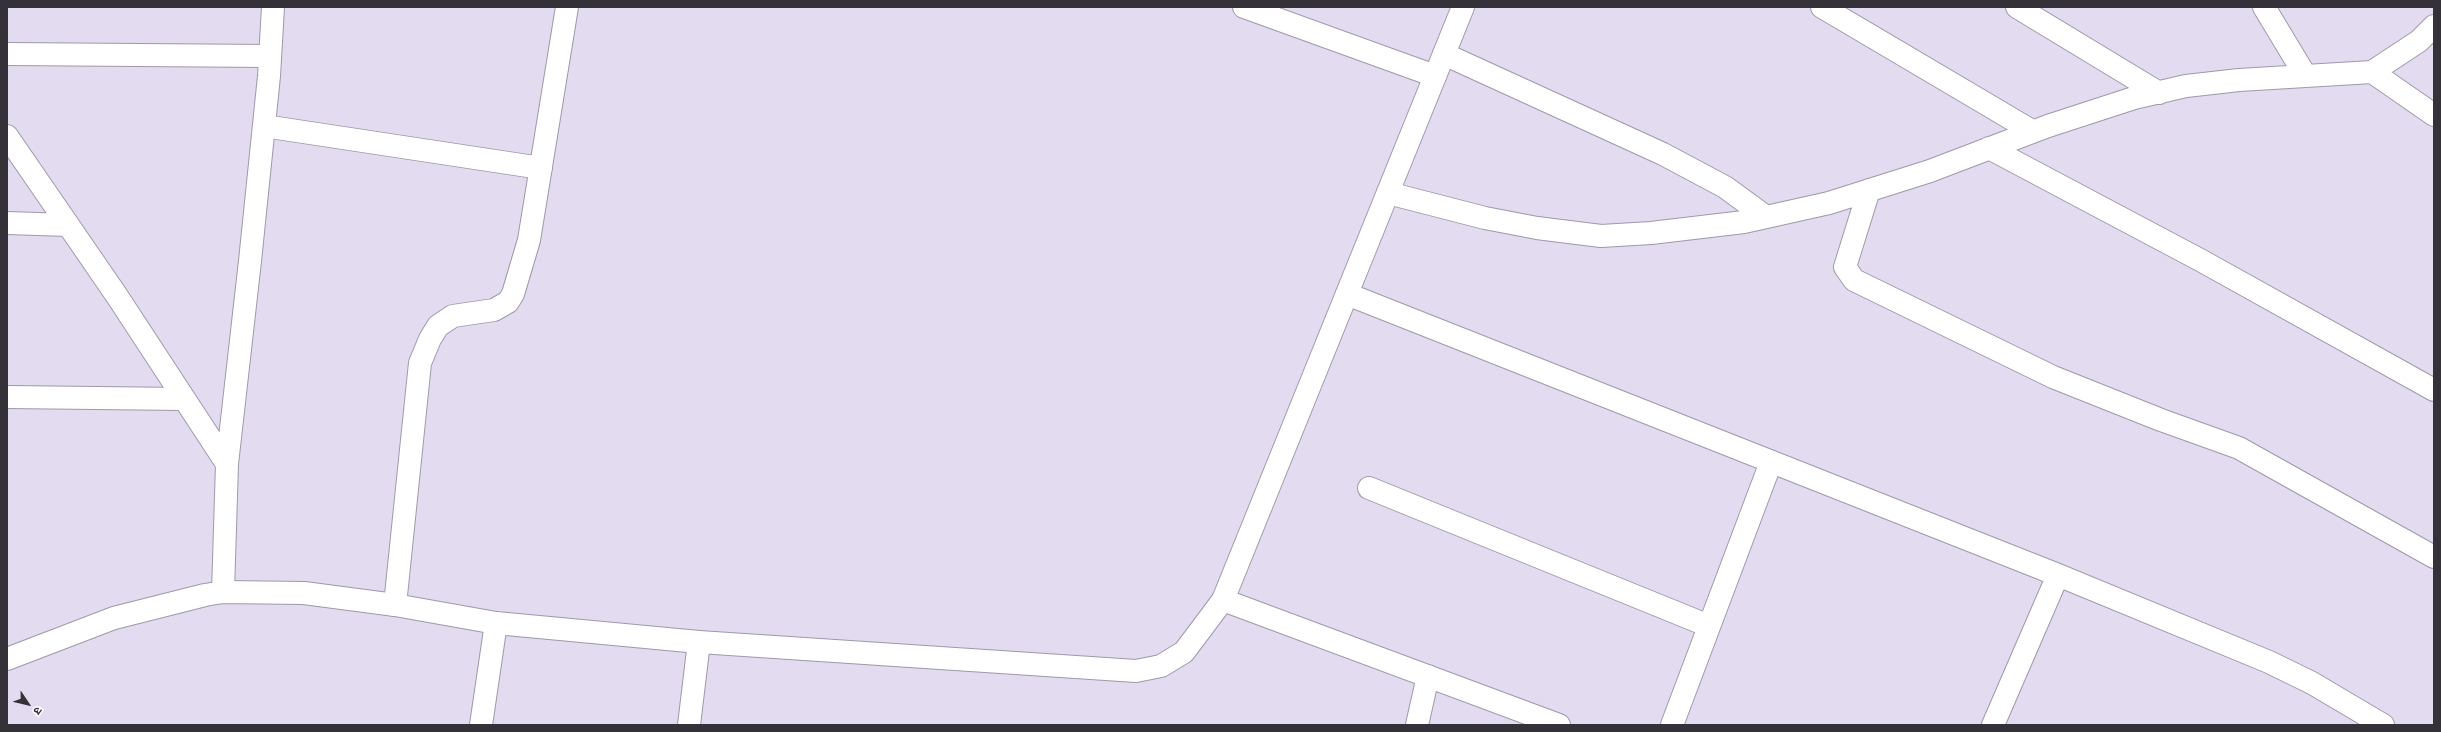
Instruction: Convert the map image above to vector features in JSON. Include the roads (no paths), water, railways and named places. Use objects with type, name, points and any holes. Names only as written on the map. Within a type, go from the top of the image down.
[{"type":"street","points":[[223,592],[227,464],[264,126],[273,7]]},
{"type":"street","points":[[394,605],[420,363],[430,339],[438,326],[453,316],[494,310],[508,302],[513,294],[529,240],[567,7]]},
{"type":"street","points":[[1244,7],[1435,76]]},
{"type":"street","points":[[7,659],[114,618],[205,595],[223,592],[304,593],[394,605],[496,623],[699,642],[1136,671],[1161,666],[1184,652],[1223,600],[1463,7]]},
{"type":"street","points":[[1822,7],[2032,131]]},
{"type":"street","points":[[2017,7],[2159,93]]},
{"type":"street","points":[[2264,7],[2305,75]]},
{"type":"street","points":[[1388,193],[1485,218],[1537,228],[1601,236],[1651,233],[1744,222],[1829,203],[1930,171],[2032,131],[2186,86],[2305,75],[2372,72],[2419,41],[2434,26]]},
{"type":"street","points":[[7,54],[270,56]]},
{"type":"street","points":[[1444,54],[1663,154],[1725,187],[1766,217]]},
{"type":"street","points":[[2372,72],[2434,115]]},
{"type":"street","points":[[264,126],[541,168]]},
{"type":"street","points":[[7,136],[227,464]]},
{"type":"street","points":[[1989,148],[2202,261],[2434,390]]},
{"type":"street","points":[[1869,190],[1845,267],[1854,280],[2053,377],[2161,420],[2239,448],[2434,557]]},
{"type":"street","points":[[7,223],[68,225]]},
{"type":"street","points":[[1347,294],[2058,575],[2269,662],[2354,717],[2383,725]]},
{"type":"street","points":[[7,397],[184,399]]},
{"type":"street","points":[[1672,725],[1771,462]]},
{"type":"street","points":[[1369,488],[1709,626]]},
{"type":"street","points":[[1993,725],[2058,575]]},
{"type":"street","points":[[1223,600],[1559,725]]},
{"type":"street","points":[[481,725],[496,623]]},
{"type":"street","points":[[689,725],[699,642]]},
{"type":"street","points":[[1417,725],[1428,676]]}]
